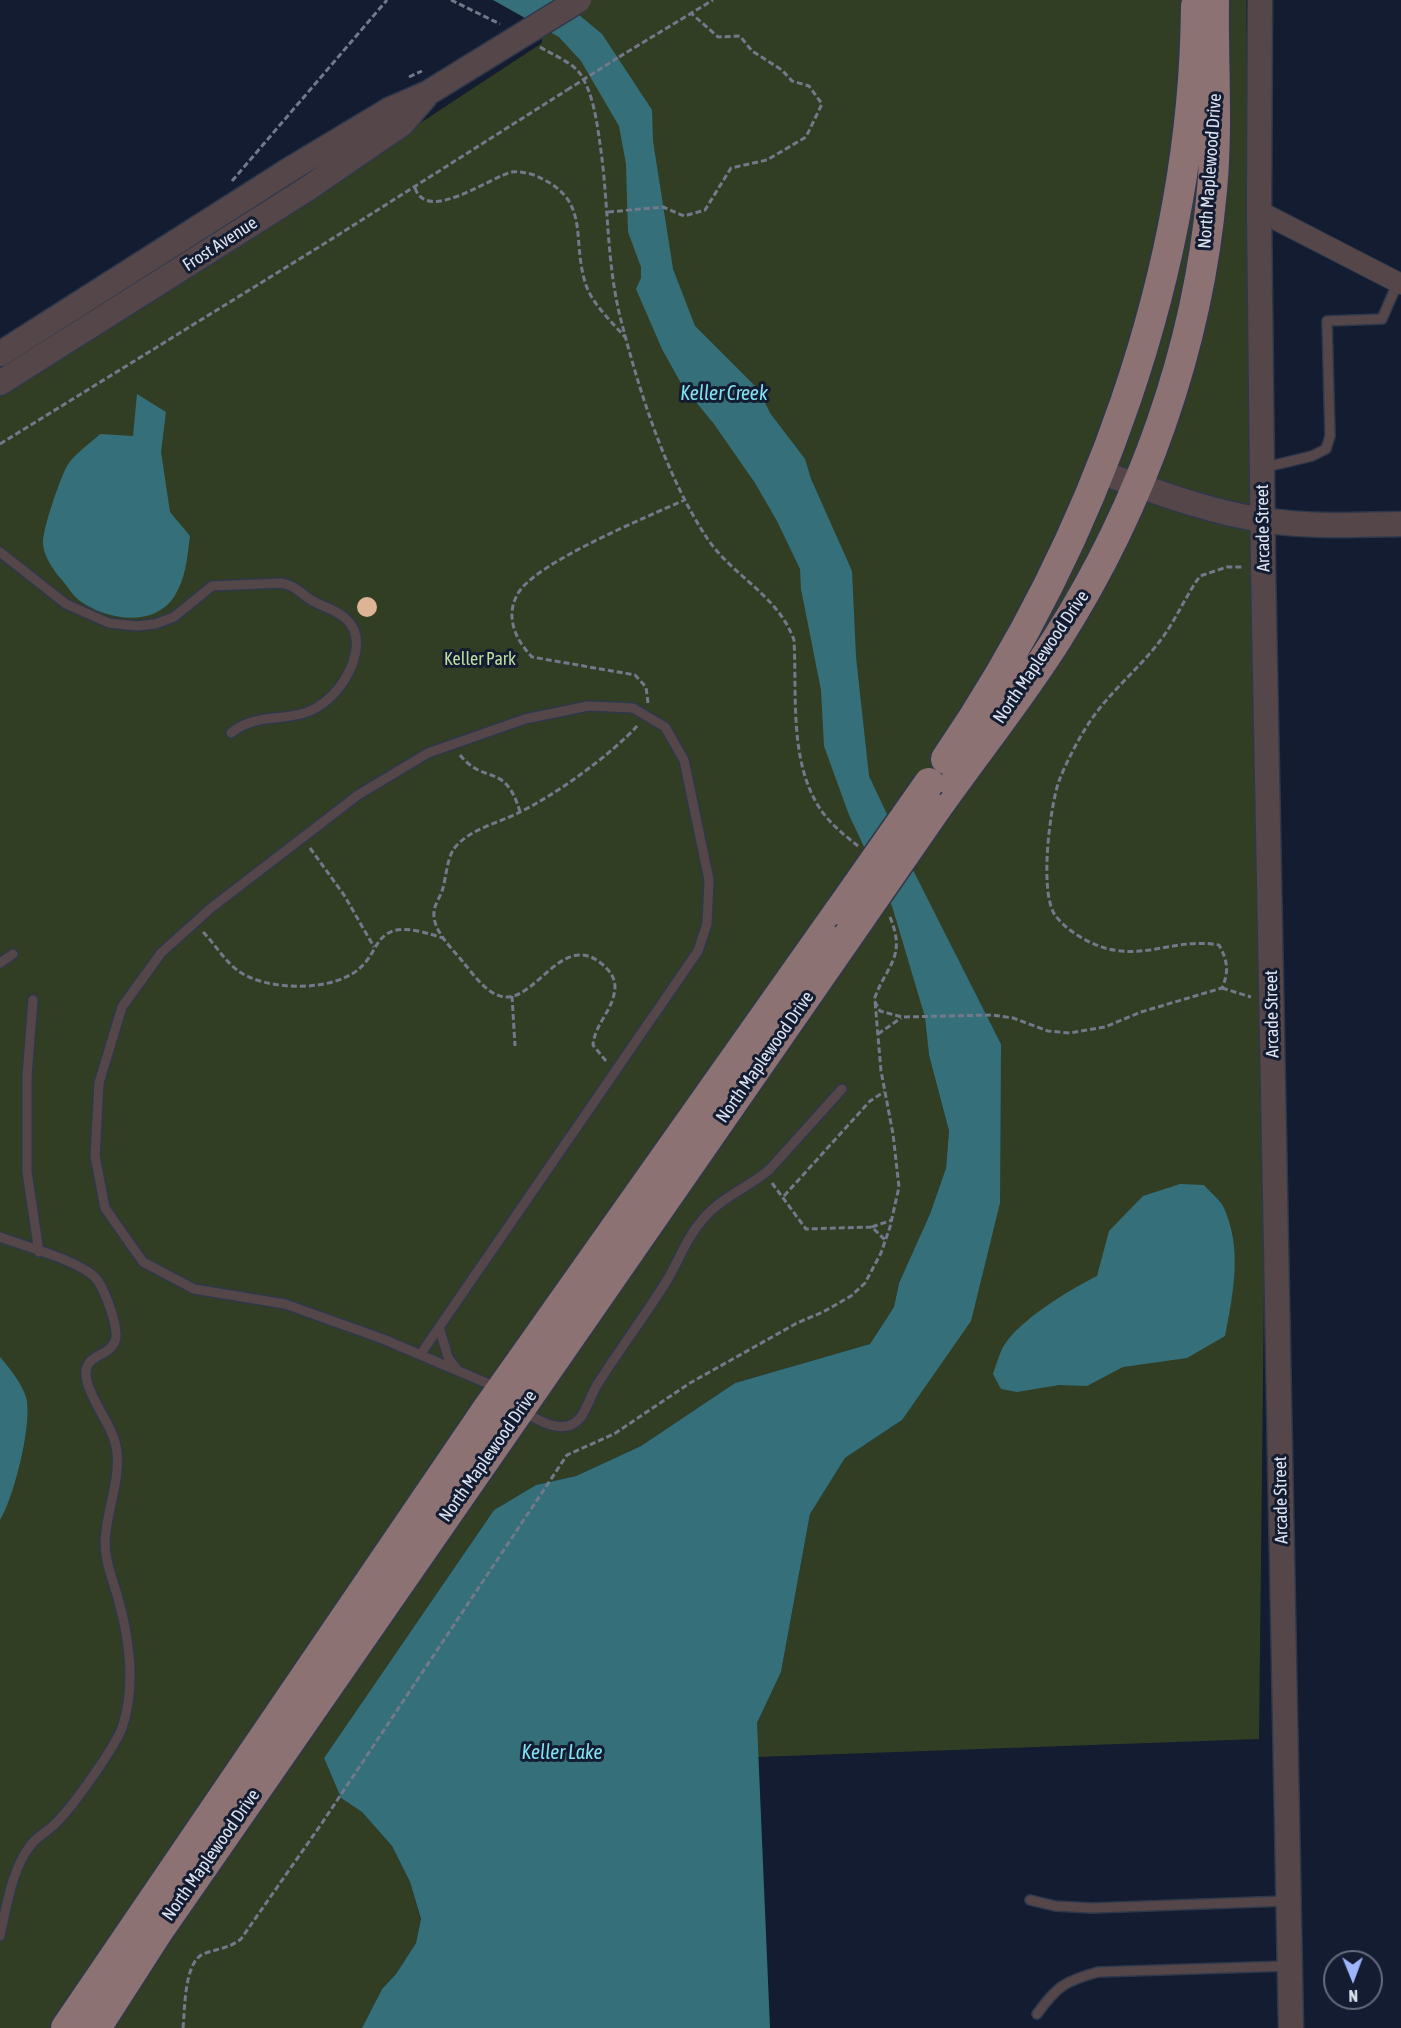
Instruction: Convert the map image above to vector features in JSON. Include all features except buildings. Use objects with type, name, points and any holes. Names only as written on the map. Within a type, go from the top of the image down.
[{"type":"main road","name":"North Maplewood Drive","points":[[933,796],[968,727],[1011,655],[1069,543],[1099,472],[1127,396],[1166,254],[1189,109],[1196,0]]},
{"type":"main road","name":"North Maplewood Drive","points":[[66,2028],[933,796],[1057,640],[1109,548],[1138,485],[1174,383],[1203,262],[1216,139],[1214,0]]},
{"type":"main road","name":"North Maplewood Drive","points":[[96,2028],[510,1400]]},
{"type":"street","name":"Frost Avenue","points":[[0,354],[294,167],[389,110],[428,93],[579,0]]},
{"type":"street","name":"Arcade Street","points":[[1260,0],[1259,211],[1262,468],[1291,2028]]},
{"type":"street","name":"Frost Avenue","points":[[0,383],[345,163],[402,124],[428,93]]},
{"type":"street","points":[[1259,211],[1399,283]]},
{"type":"street","points":[[1099,472],[1263,520],[1326,525],[1401,524]]},
{"type":"lane","points":[[1262,468],[1312,456],[1326,449],[1329,436],[1327,321],[1382,319],[1399,283]]},
{"type":"lane","points":[[0,552],[66,604],[109,623],[137,626],[155,624],[174,617],[212,586],[281,583],[293,585],[314,601],[333,609],[347,619],[355,633],[357,647],[353,664],[338,688],[320,706],[298,716],[244,723],[231,733]]},
{"type":"lane","points":[[420,1355],[698,951],[707,924],[709,880],[684,760],[665,727],[633,708],[578,708],[525,719],[428,753],[358,795],[194,923],[161,953],[122,1007],[99,1083],[94,1156],[105,1208],[143,1262],[194,1289],[285,1304],[420,1355],[458,1371],[510,1400],[546,1425],[567,1426],[580,1418],[598,1383],[668,1279],[685,1241],[725,1197],[765,1173],[842,1089]]},
{"type":"lane","points":[[0,963],[13,954]]},
{"type":"lane","points":[[33,1000],[27,1076],[27,1172],[39,1252]]},
{"type":"lane","points":[[0,1237],[84,1269],[98,1280],[116,1325],[115,1341],[107,1351],[94,1357],[87,1366],[87,1381],[113,1437],[117,1452],[112,1507],[105,1541],[106,1561],[126,1635],[129,1665],[123,1726],[68,1810],[29,1847],[10,1897],[0,1936]]},
{"type":"lane","points":[[439,1327],[448,1357],[458,1371]]},
{"type":"lane","points":[[1030,1900],[1055,1906],[1092,1908],[1289,1901]]},
{"type":"lane","points":[[1037,2014],[1054,1991],[1074,1979],[1098,1972],[1290,1966]]},
{"type":"path","points":[[227,187],[387,0]]},
{"type":"path","points":[[451,0],[504,26]]},
{"type":"path","points":[[0,444],[415,188],[712,0]]},
{"type":"path","points":[[608,212],[663,207],[684,216],[705,210],[731,168],[767,160],[806,137],[822,104],[809,86],[792,81],[782,70],[752,51],[740,36],[718,37],[691,13]]},
{"type":"path","points":[[532,42],[580,73],[589,94],[598,132],[612,267],[626,338],[655,426],[684,500],[720,556],[754,585],[790,630],[794,640],[797,734],[807,781],[818,806],[829,820],[861,848]]},
{"type":"path","points":[[415,188],[416,193],[426,199],[440,202],[514,171],[532,174],[562,192],[570,201],[576,216],[585,282],[602,311],[626,338]]},
{"type":"path","points":[[1222,988],[1228,975],[1226,958],[1219,945],[1175,944],[1144,952],[1122,953],[1099,945],[1067,928],[1053,913],[1047,879],[1054,798],[1059,781],[1095,714],[1166,633],[1200,576],[1227,567],[1249,566]]},
{"type":"path","points":[[452,744],[472,766],[498,776],[507,784],[515,793],[520,812]]},
{"type":"path","points":[[302,838],[328,870],[374,948]]},
{"type":"path","points":[[183,2028],[191,1965],[200,1956],[234,1945],[242,1939],[567,1455],[614,1434],[690,1383],[851,1296],[864,1283],[885,1240],[899,1187],[898,1167],[884,1092],[874,1000],[897,952],[898,941],[887,911]]},
{"type":"path","points":[[194,923],[236,969],[252,979],[278,985],[308,986],[349,975],[364,965],[381,938],[395,930],[443,938],[493,993],[512,996],[526,990],[559,962],[568,958],[587,957],[598,961],[609,970],[615,984],[611,1005],[593,1035],[593,1045],[603,1055],[614,1074]]},
{"type":"path","points":[[874,1000],[880,1011],[902,1017],[993,1015],[1013,1018],[1048,1031],[1070,1033],[1105,1027],[1141,1012],[1222,988],[1257,999]]},
{"type":"path","points":[[512,996],[515,1046]]},
{"type":"path","points":[[878,1034],[902,1017]]},
{"type":"path","points":[[783,1197],[870,1101],[884,1092]]},
{"type":"path","points":[[765,1173],[806,1229],[872,1227],[892,1220]]},
{"type":"path","points":[[791,1180],[795,1185]]},
{"type":"path","points":[[872,1227],[885,1240]]},
{"type":"green space","name":"Keller Park","points":[[539,0],[1246,0],[1265,1201],[1259,1739],[757,1757],[757,1723],[781,1672],[810,1514],[845,1458],[902,1420],[1001,1044],[914,873],[929,1055],[949,1131],[946,1168],[930,1214],[899,1283],[894,1307],[870,1344],[735,1383],[641,1446],[576,1476],[536,1485],[494,1510],[324,1758],[341,1798],[362,1812],[392,1846],[410,1882],[421,1920],[416,1943],[396,1974],[382,1989],[362,2028],[0,2028],[0,391],[67,355],[542,43]]},
{"type":"water","name":"Keller Lake","points":[[493,0],[561,0],[602,34],[652,110],[653,141],[673,269],[695,326],[759,390],[770,413],[805,459],[811,479],[852,571],[856,657],[869,776],[914,872],[1001,1044],[1000,1203],[971,1321],[902,1420],[845,1458],[810,1514],[781,1672],[757,1723],[770,2028],[362,2028],[382,1989],[396,1974],[416,1943],[421,1919],[410,1882],[392,1846],[362,1812],[341,1798],[324,1758],[494,1510],[536,1485],[576,1476],[641,1446],[735,1383],[870,1344],[894,1307],[899,1283],[930,1214],[946,1168],[949,1131],[929,1055],[925,1017],[892,906],[849,815],[824,746],[821,690],[801,589],[800,569],[777,521],[755,483],[714,424],[682,385],[662,349],[636,289],[641,278],[641,267],[628,232],[626,164],[619,126],[581,61],[559,37]]},
{"type":"water","points":[[137,394],[166,412],[161,452],[170,512],[190,536],[184,575],[174,597],[165,607],[154,613],[129,618],[103,613],[77,599],[45,554],[43,537],[67,466],[78,453],[100,434],[133,436]]},
{"type":"water","points":[[1180,1184],[1204,1185],[1221,1203],[1229,1222],[1235,1254],[1235,1271],[1225,1336],[1187,1358],[1123,1367],[1087,1386],[1059,1385],[1017,1392],[1001,1389],[993,1374],[1003,1347],[1010,1337],[1032,1316],[1097,1276],[1109,1231],[1143,1196]]},
{"type":"water","points":[[0,1357],[21,1386],[26,1397],[27,1424],[16,1478],[0,1520]]},
{"type":"water label","name":"Keller Creek","points":[[724,394]]}]
